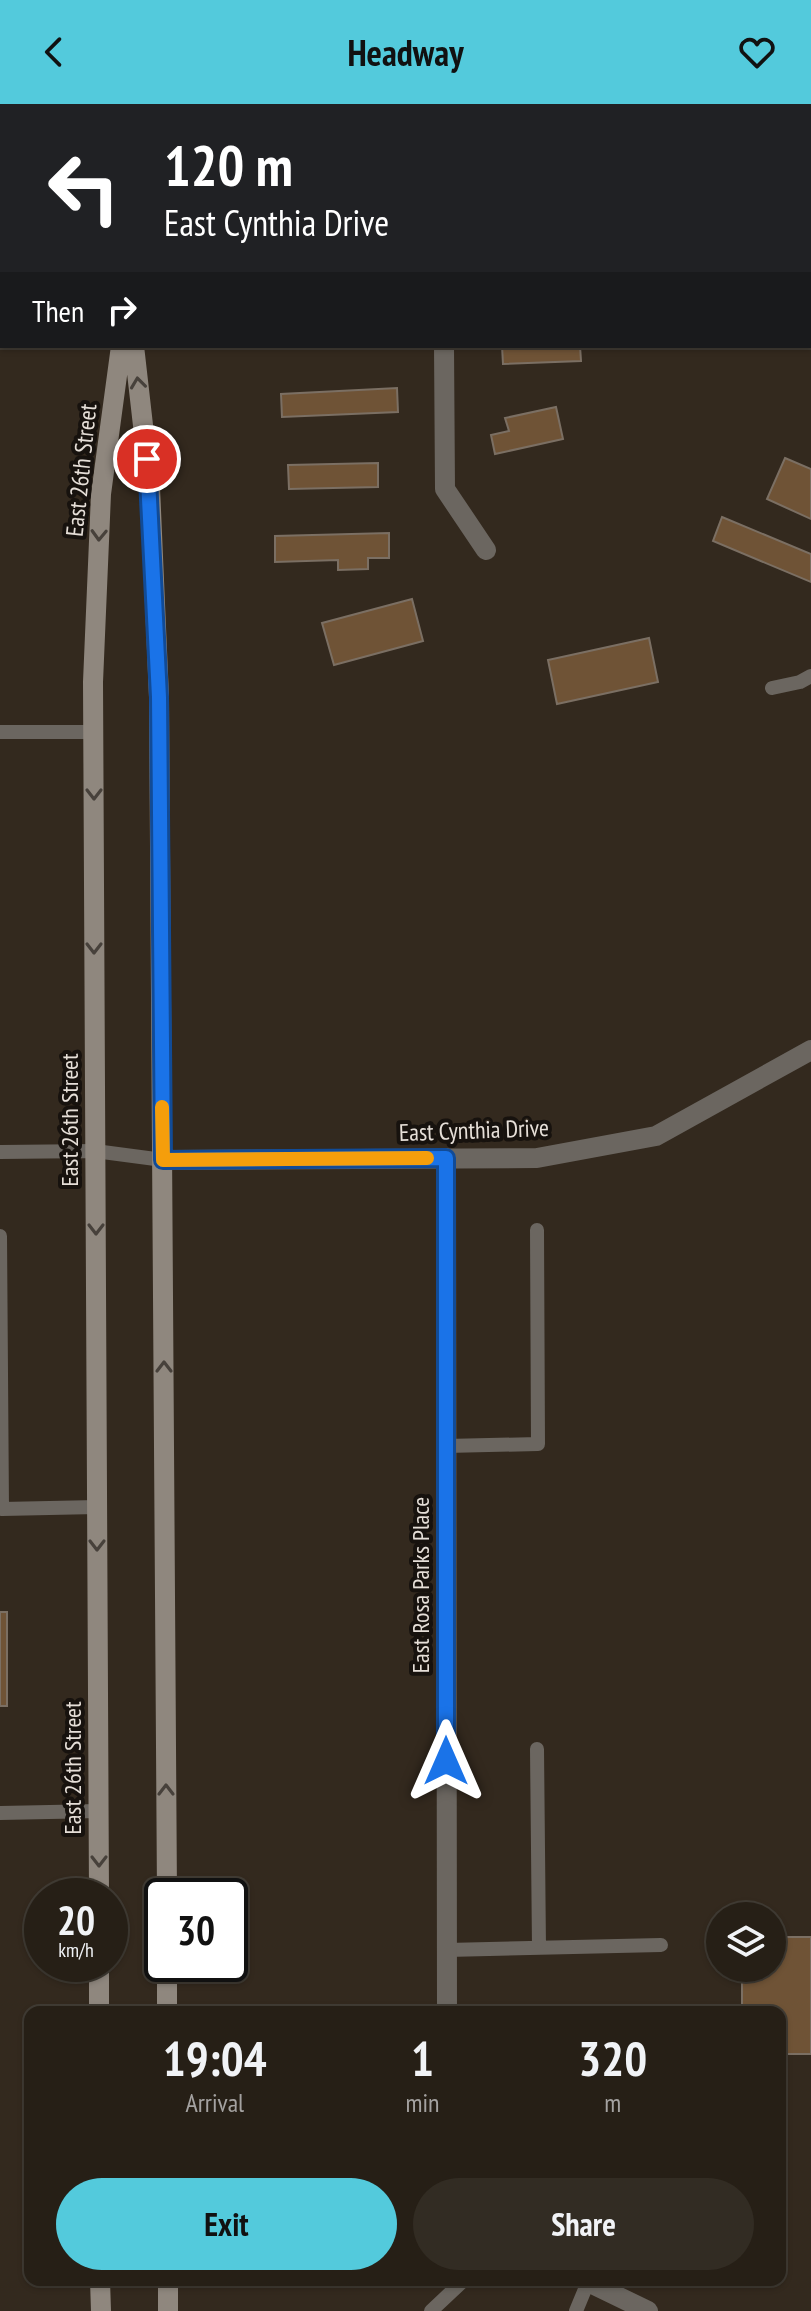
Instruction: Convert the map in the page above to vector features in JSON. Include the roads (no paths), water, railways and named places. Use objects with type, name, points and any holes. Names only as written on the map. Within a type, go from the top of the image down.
[{"type":"main road","name":"East 26th Street","points":[[99,1878],[93,682],[101,494],[121,348]]},
{"type":"main road","points":[[134,348],[150,487],[159,697],[167,1878]]},
{"type":"main road","points":[[99,1982],[99,2006]]},
{"type":"main road","points":[[167,1982],[167,2006]]},
{"type":"main road","points":[[100,2286],[101,2311]]},
{"type":"main road","points":[[168,2286],[168,2311]]},
{"type":"street","points":[[444,348],[445,489],[486,550]]},
{"type":"street","name":"East Cynthia Drive","points":[[163,1160],[537,1158],[656,1136],[811,1050]]},
{"type":"street","name":"East Rosa Parks Place","points":[[446,1158],[447,2006]]},
{"type":"street","points":[[596,2286],[648,2311]]},
{"type":"lane","points":[[772,688],[800,682],[811,676]]},
{"type":"lane","points":[[0,732],[94,732]]},
{"type":"lane","points":[[0,1152],[95,1151],[163,1160]]},
{"type":"lane","points":[[446,1446],[538,1444],[537,1230]]},
{"type":"lane","points":[[0,1236],[2,1509],[97,1507]]},
{"type":"lane","points":[[537,1749],[539,1948]]},
{"type":"lane","points":[[0,1813],[99,1811]]},
{"type":"lane","points":[[447,1950],[661,1945]]},
{"type":"lane","points":[[431,2311],[458,2286]]},
{"type":"lane","points":[[576,2311],[584,2286]]}]
